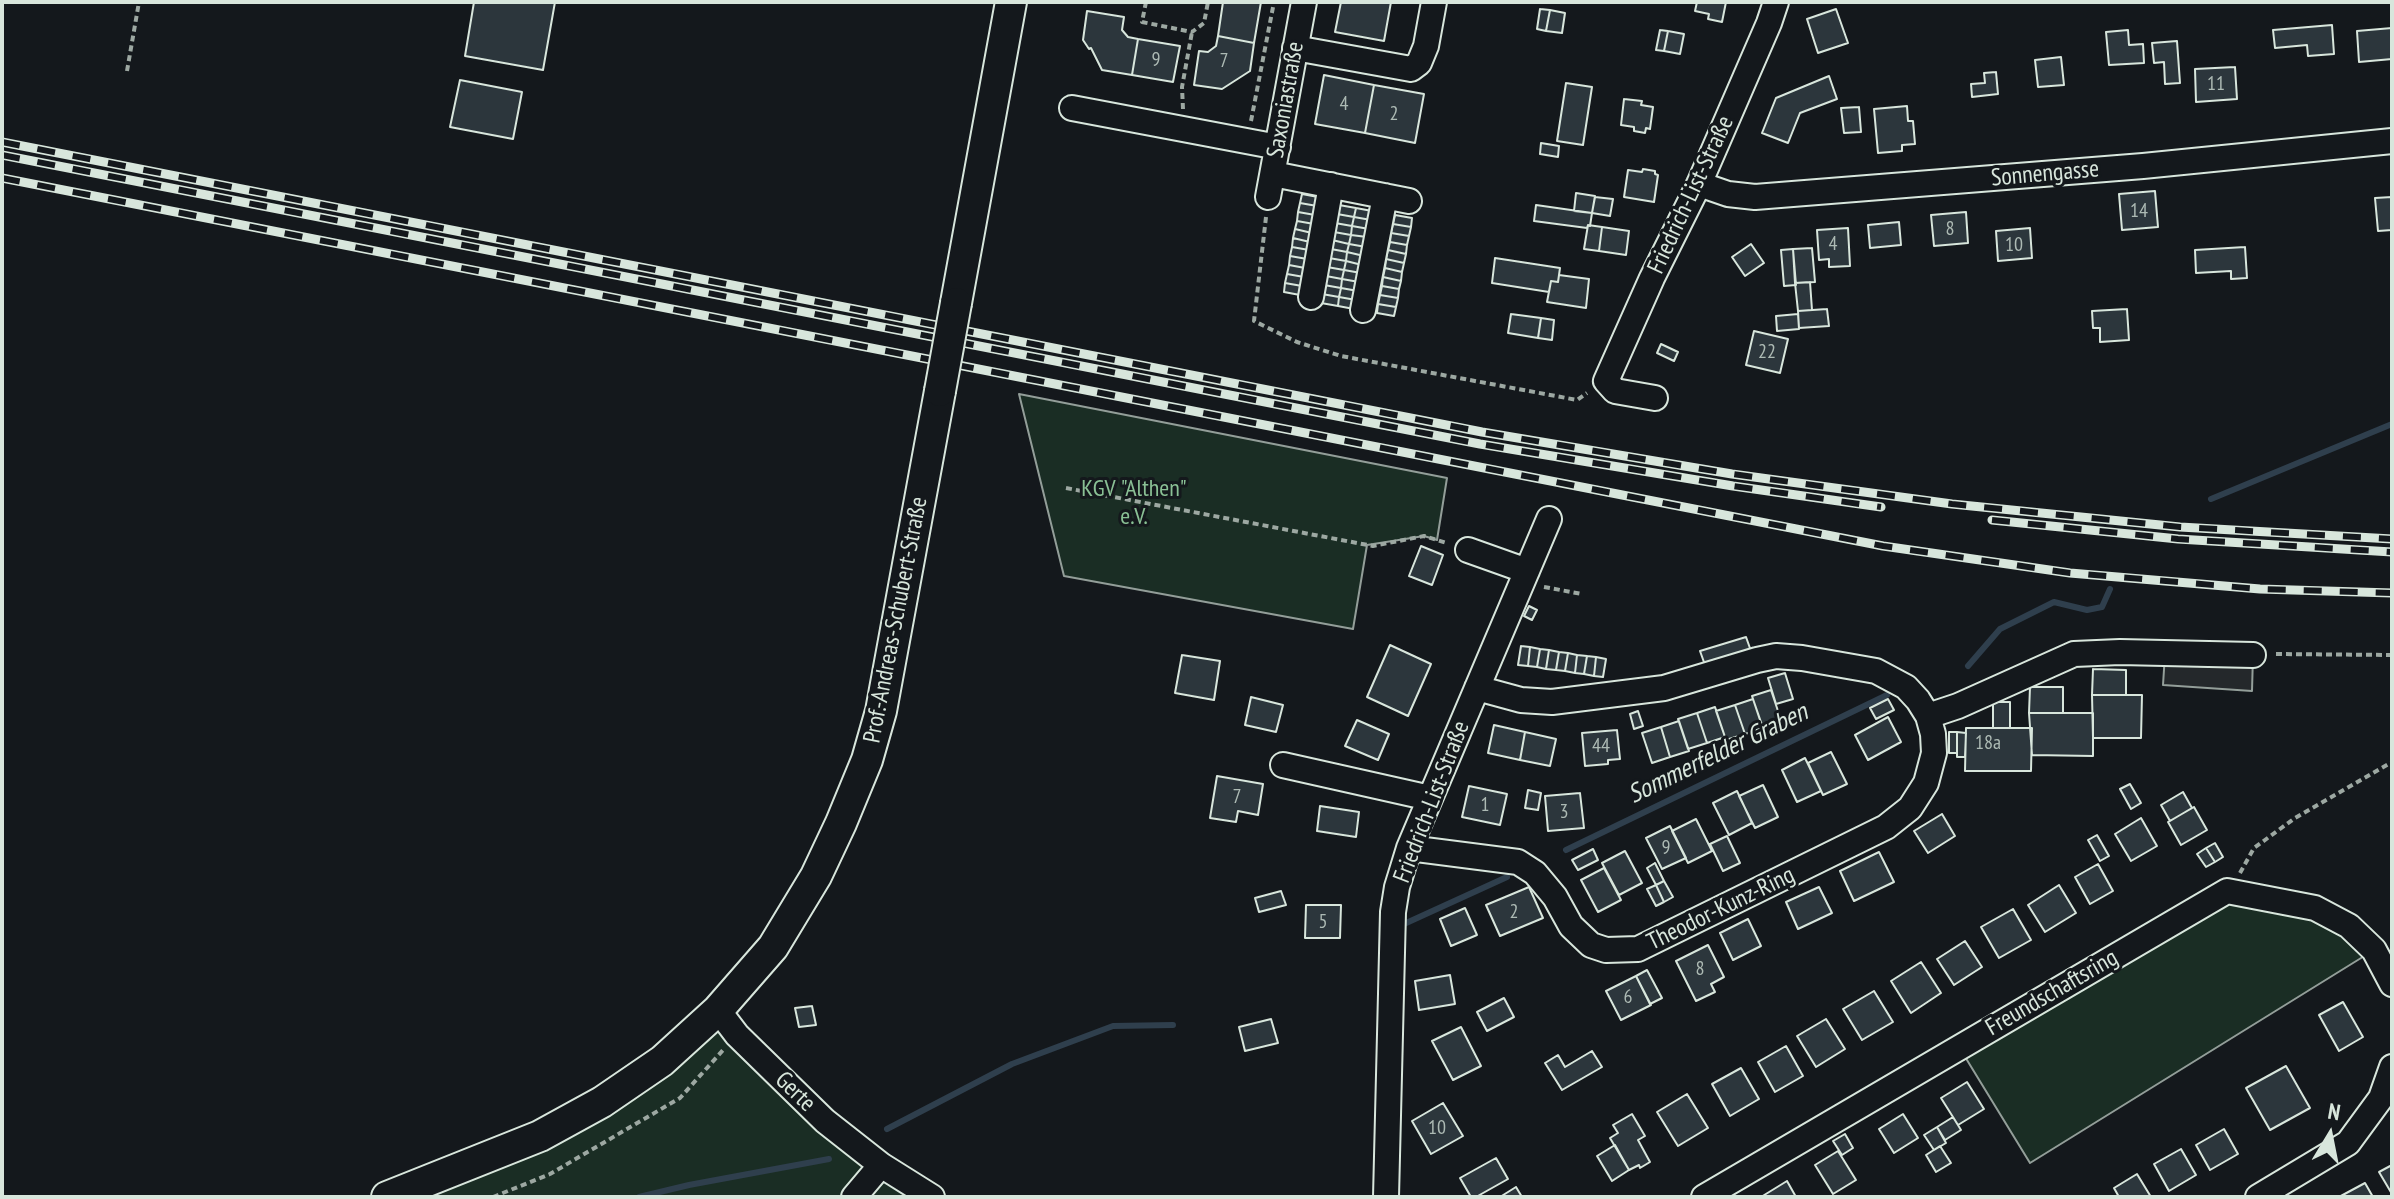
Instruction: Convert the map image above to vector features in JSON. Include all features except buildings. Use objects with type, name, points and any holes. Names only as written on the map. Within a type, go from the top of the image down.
[{"type":"main road","name":"Prof.-Andreas-Schubert-Straße","points":[[387,1197],[540,1136],[602,1102],[662,1061],[718,1010],[773,947],[816,876],[867,760],[881,711],[1011,2]]},
{"type":"street","name":"Saxoniastraße","points":[[1270,185],[1304,2]]},
{"type":"street","points":[[1295,48],[1411,69],[1419,63],[1426,46],[1434,2]]},
{"type":"street","name":"Friedrich-List-Straße","points":[[1606,381],[1699,184],[1776,2]]},
{"type":"street","points":[[1072,108],[1278,147]]},
{"type":"street","name":"Sonnengasse","points":[[1699,184],[1728,194],[1755,197],[2143,166],[2392,141]]},
{"type":"street","points":[[1270,185],[1331,185],[1409,201]]},
{"type":"street","points":[[1311,297],[1331,185]]},
{"type":"street","points":[[1363,310],[1385,196]]},
{"type":"street","points":[[1606,381],[1615,391],[1655,398]]},
{"type":"street","name":"Friedrich-List-Straße","points":[[1386,1197],[1393,912],[1397,887],[1409,848],[1549,519]]},
{"type":"street","points":[[1468,550],[1524,577]]},
{"type":"street","points":[[1477,688],[1521,700],[1552,702],[1664,688],[1776,656],[1876,671],[1906,687],[1928,716],[1958,706],[2074,654],[2253,655]]},
{"type":"street","name":"Theodor-Kunz-Ring","points":[[1409,848],[1518,862],[1535,873],[1555,897],[1571,926],[1591,945],[1606,950],[1638,949],[1886,827],[1910,808],[1926,783],[1934,753],[1928,716]]},
{"type":"street","points":[[1283,765],[1430,798]]},
{"type":"street","name":"Freundschaftsring","points":[[1704,1197],[2227,891],[2315,908],[2349,926],[2374,950],[2392,984]]},
{"type":"street","name":"Gerte","points":[[718,1010],[737,1035],[825,1121],[881,1165],[932,1197]]},
{"type":"street","points":[[2258,1197],[2348,1143],[2381,1098],[2392,1067]]},
{"type":"street","points":[[854,1197],[881,1165]]},
{"type":"path","points":[[127,71],[139,2]]},
{"type":"path","points":[[1146,2],[1142,22],[1192,32]]},
{"type":"path","points":[[1180,128],[1184,100],[1182,87],[1192,32],[1204,23],[1208,2]]},
{"type":"path","points":[[1247,141],[1274,2]]},
{"type":"path","points":[[1270,185],[1254,321],[1297,342],[1341,356],[1577,400],[1606,381]]},
{"type":"path","points":[[1066,488],[1373,546],[1424,536],[1437,540]]},
{"type":"path","points":[[1524,577],[1582,594]]},
{"type":"path","points":[[2253,655],[2392,655]]},
{"type":"path","points":[[2249,860],[2254,848],[2295,818],[2392,762]]},
{"type":"path","points":[[493,1197],[550,1174],[659,1112],[680,1098],[713,1061]]},
{"type":"green space","name":"KGV \"Althen\" e.V.","points":[[1019,394],[1447,478],[1437,540],[1424,536],[1367,545],[1353,629],[1064,576]]},
{"type":"green space","points":[[2227,891],[2315,908],[2374,950],[2030,1163],[1959,1047]]},
{"type":"green space","points":[[718,1010],[737,1035],[932,1197],[387,1197],[540,1136]]},
{"type":"shaded area","points":[[2165,654],[2253,655],[2252,691],[2163,685]]},
{"type":"waterway","name":"Sommerfelder Graben","points":[[2211,499],[2392,424]]},
{"type":"waterway","name":"Sommerfelder Graben","points":[[1968,666],[2000,629],[2054,602],[2087,610],[2102,607],[2110,589]]},
{"type":"waterway","name":"Sommerfelder Graben","points":[[1566,850],[1887,695]]},
{"type":"waterway","name":"Sommerfelder Graben","points":[[1404,924],[1507,877]]},
{"type":"waterway","name":"Sommerfelder Graben","points":[[887,1129],[1012,1064],[1113,1026],[1173,1025]]},
{"type":"waterway","name":"Sommerfelder Graben","points":[[639,1197],[829,1159]]},
{"type":"railway","points":[[2,142],[1482,432],[1732,474],[1952,504],[2180,527],[2392,539]]},
{"type":"railway","points":[[2,155],[1480,444],[1881,507]]},
{"type":"railway","points":[[2,178],[1883,546],[2070,573],[2260,589],[2392,593]]},
{"type":"railway","points":[[1992,520],[2178,539],[2392,552]]}]
